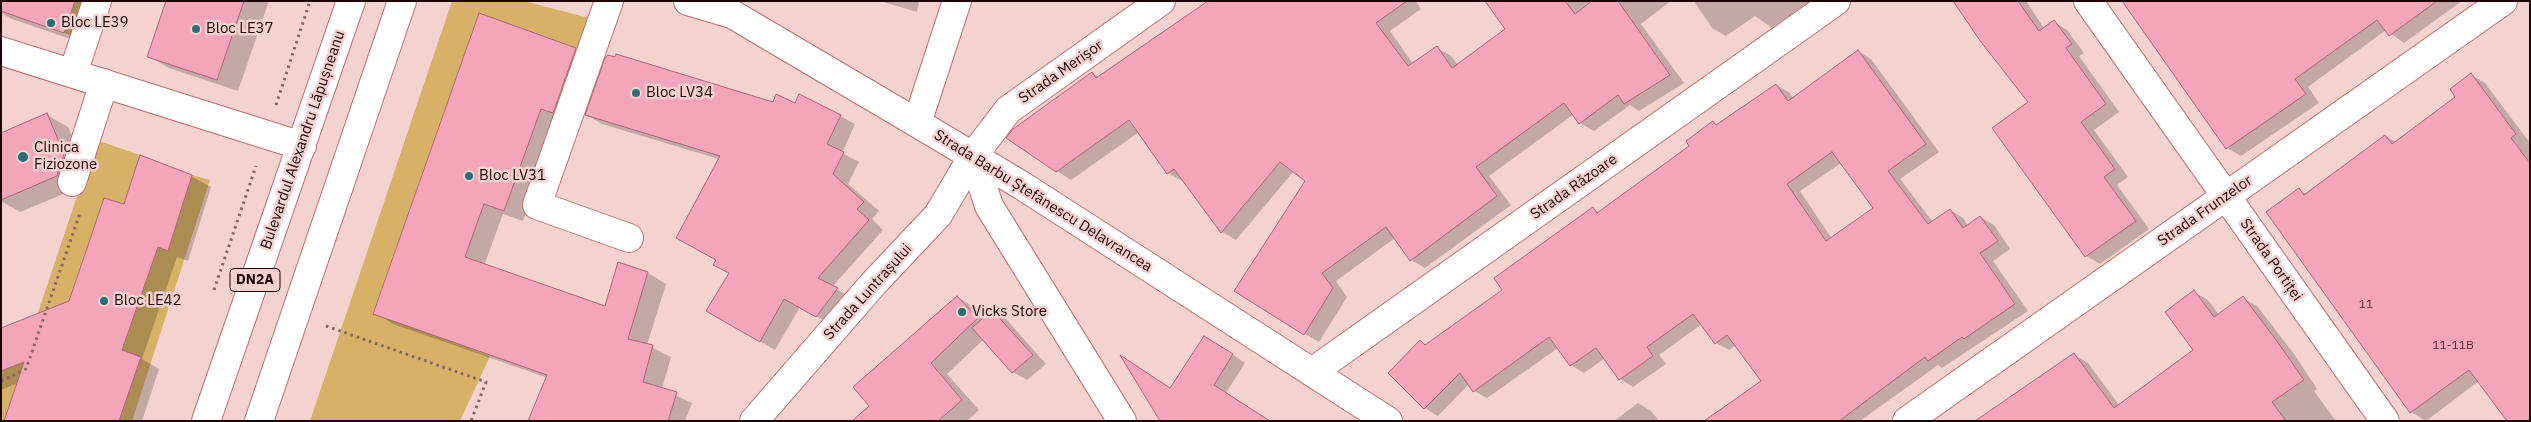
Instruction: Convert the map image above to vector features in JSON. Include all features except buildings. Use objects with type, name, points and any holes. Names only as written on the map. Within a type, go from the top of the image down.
[{"type":"street","points":[[73,73],[97,1]]},
{"type":"street","name":"Bulevardul Alexandru Lăpușneanu","points":[[206,421],[351,1]]},
{"type":"street","points":[[259,421],[402,1]]},
{"type":"street","points":[[609,1],[537,205],[629,238]]},
{"type":"street","name":"Strada Barbu Ștefănescu Delavrancea","points":[[688,1],[734,8],[973,156],[1388,421]]},
{"type":"street","points":[[917,123],[956,1]]},
{"type":"street","name":"Strada Merișor","points":[[973,156],[1008,110],[1161,1]]},
{"type":"street","name":"Strada Răzoare","points":[[1312,372],[1836,1]]},
{"type":"street","name":"Strada Portiței","points":[[2088,1],[2385,421]]},
{"type":"street","name":"Strada Frunzelor","points":[[1907,421],[2502,1]]},
{"type":"street","points":[[1,51],[302,146]]},
{"type":"street","points":[[78,194],[104,83]]},
{"type":"street","points":[[973,156],[989,206],[1122,421]]},
{"type":"street","name":"Strada Luntrașului","points":[[754,421],[873,284],[938,215],[973,156]]},
{"type":"path","points":[[279,97],[310,1]]},
{"type":"path","points":[[1,381],[26,369],[78,194]]},
{"type":"path","points":[[326,326],[486,382],[471,421]]},
{"type":"shaded area","points":[[75,1],[83,1],[74,36],[64,33]]},
{"type":"shaded area","points":[[452,1],[524,1],[589,18],[583,50],[479,14],[373,313],[490,356],[460,421],[310,421]]},
{"type":"shaded area","points":[[96,140],[140,155],[124,204],[104,198],[49,359],[4,421],[1,421],[1,371],[21,363]]},
{"type":"shaded area","points":[[192,175],[210,180],[132,421],[119,421],[122,350],[158,247],[168,251]]},
{"type":"place","name":"Bloc LE39","points":[[51,23]]},
{"type":"place","name":"Bloc LE37","points":[[196,29]]},
{"type":"place","name":"Bloc LV34","points":[[636,93]]},
{"type":"place","name":"Clinica Fiziozone","points":[[23,157]]},
{"type":"place","name":"Bloc LV31","points":[[469,176]]},
{"type":"place","name":"Bloc LE42","points":[[104,301]]},
{"type":"place","name":"Vicks Store","points":[[962,312]]}]
